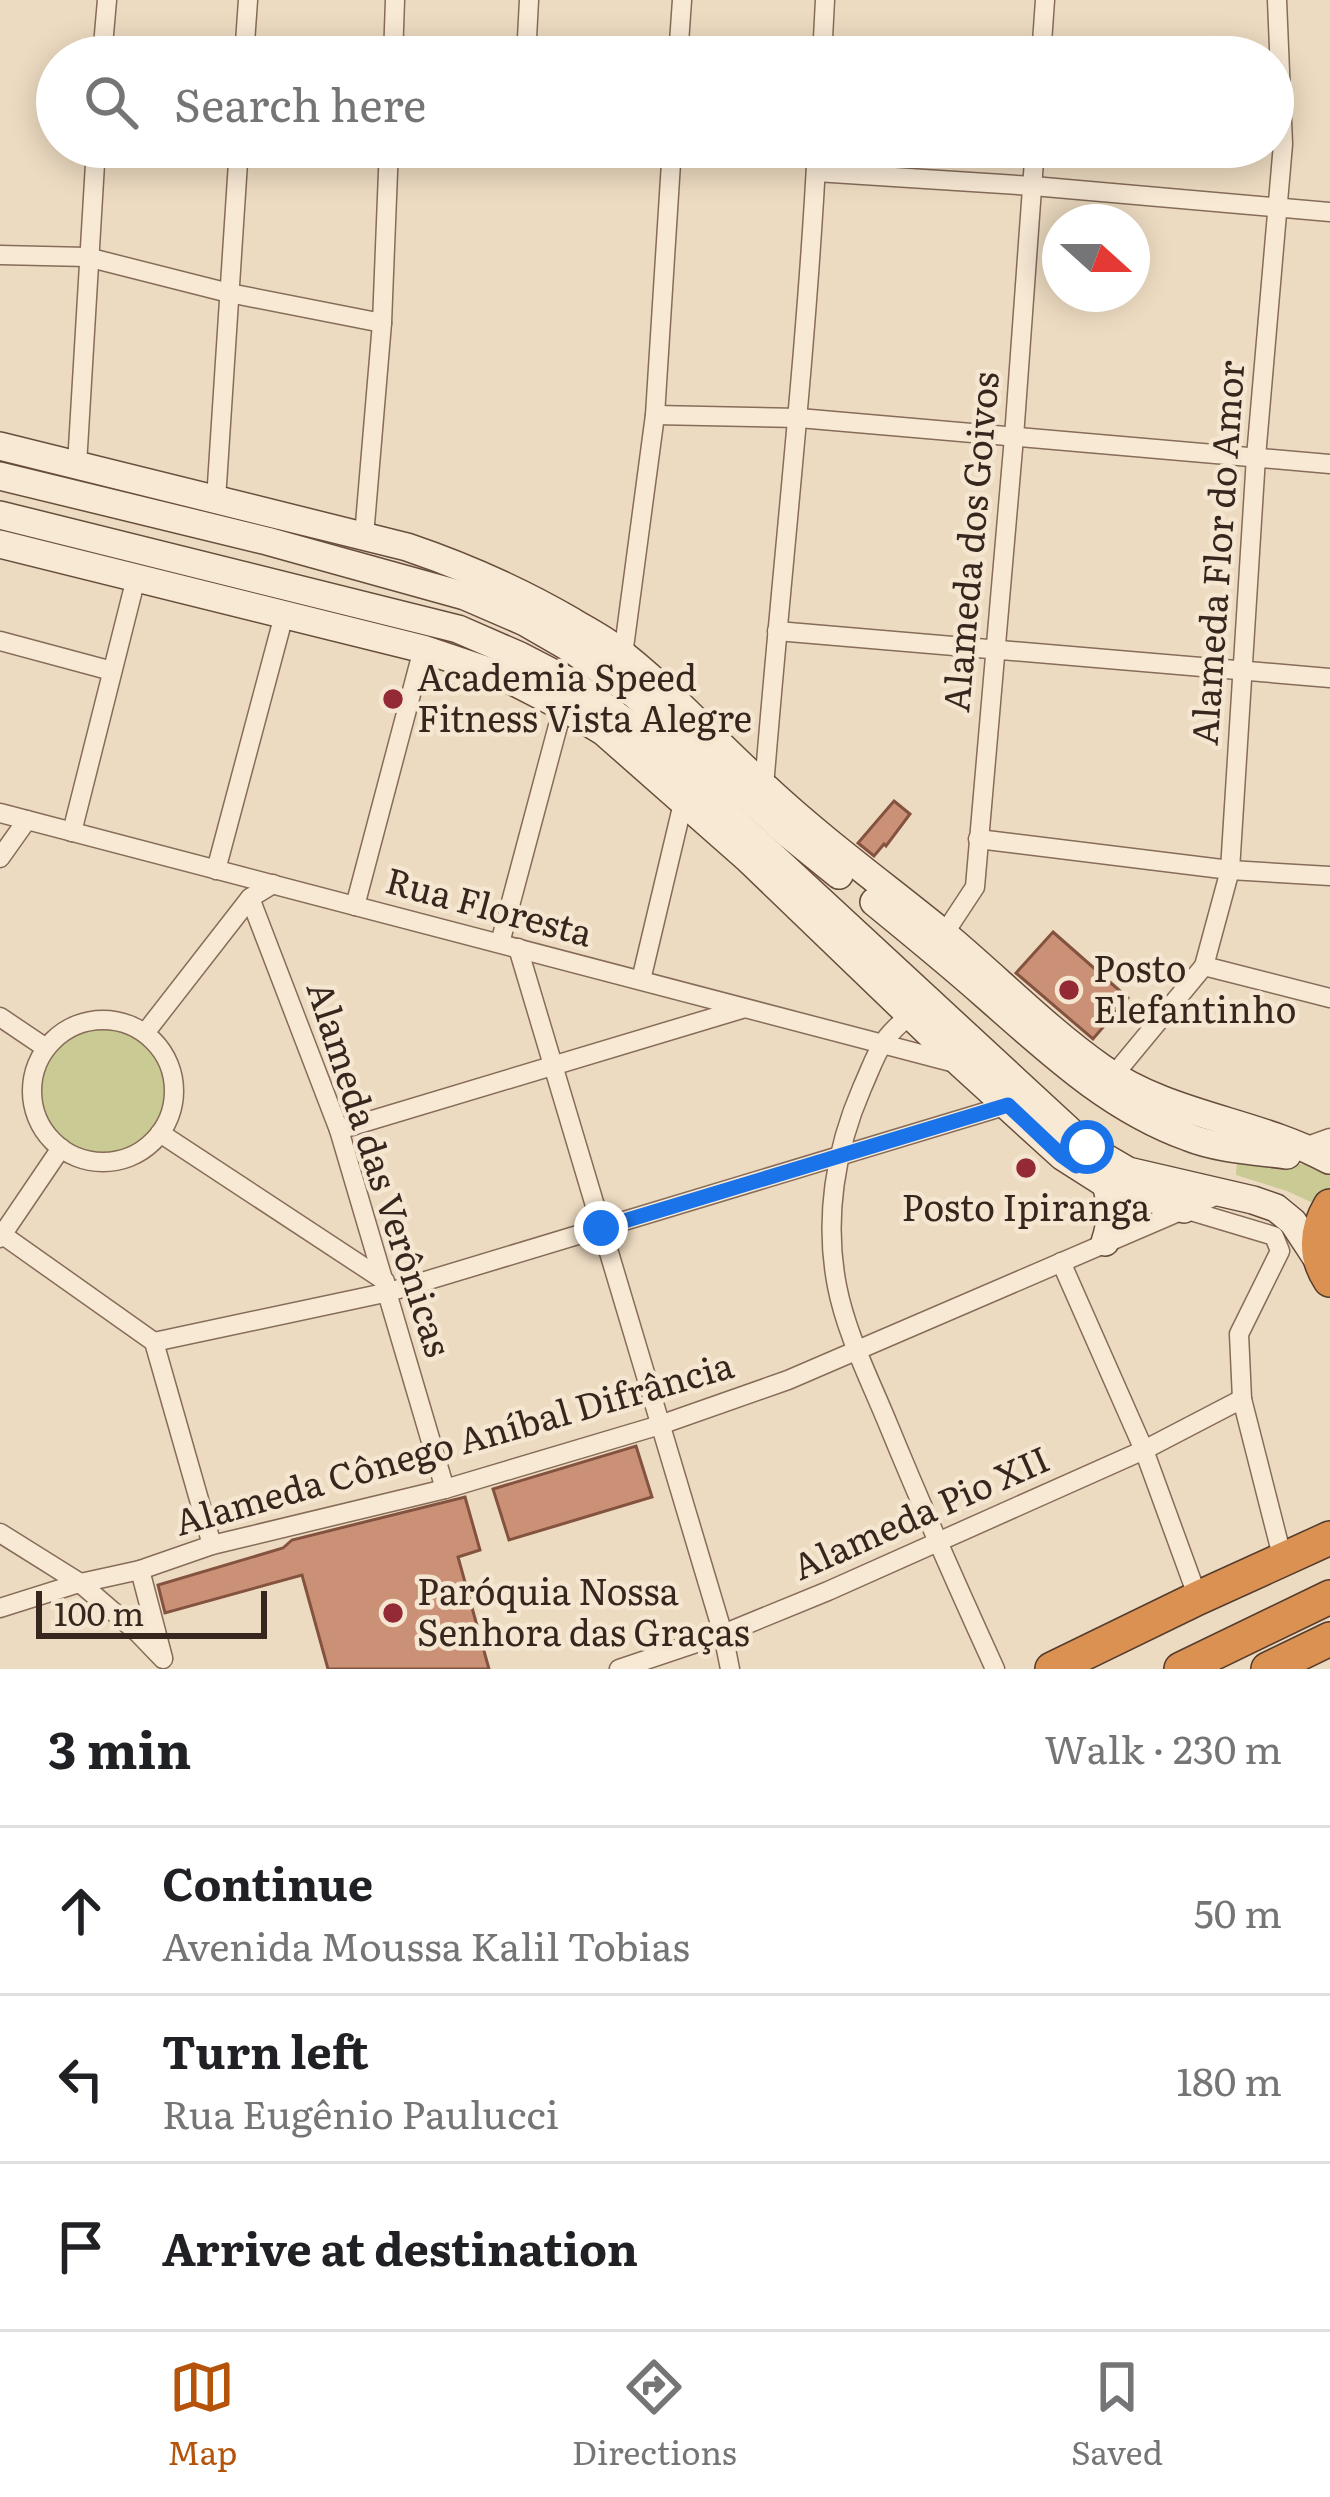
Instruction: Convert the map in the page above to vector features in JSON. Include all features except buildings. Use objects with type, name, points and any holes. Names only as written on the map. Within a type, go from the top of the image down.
[{"type":"highway","points":[[1325,1271],[1318,1233],[1330,1206]]},
{"type":"highway","points":[[1052,1669],[1330,1538]]},
{"type":"highway","points":[[1180,1669],[1330,1597]]},
{"type":"highway","points":[[1268,1669],[1330,1639]]},
{"type":"main road","points":[[0,446],[407,547],[536,600],[611,645],[764,788],[938,942],[1104,1078],[1145,1119],[1192,1139],[1247,1150],[1324,1151]]},
{"type":"main road","points":[[0,476],[465,596],[525,622],[634,694],[874,903],[938,942],[986,996],[1054,1057],[1104,1078]]},
{"type":"main road","points":[[0,515],[458,629],[574,684],[635,729],[883,959],[920,1007]]},
{"type":"main road","points":[[255,578],[272,567],[273,551],[267,542]]},
{"type":"main road","points":[[0,544],[423,649],[502,676],[563,706],[604,732],[920,1007],[975,1065],[1020,1101],[1062,1156],[1082,1156],[1276,1208],[1294,1222],[1325,1271]]},
{"type":"main road","points":[[56,560],[153,554]]},
{"type":"main road","points":[[304,592],[301,574],[318,556]]},
{"type":"main road","points":[[634,694],[692,716]]},
{"type":"main road","points":[[635,729],[659,780]]},
{"type":"main road","points":[[747,858],[799,881]]},
{"type":"main road","points":[[863,872],[874,903]]},
{"type":"main road","points":[[883,959],[916,961],[938,942]]},
{"type":"main road","points":[[920,1007],[942,988],[959,983],[986,996]]},
{"type":"main road","points":[[1020,1101],[1077,1111],[1104,1078]]},
{"type":"main road","points":[[1082,1156],[1106,1184],[1111,1224],[1105,1242]]},
{"type":"main road","points":[[1106,1184],[1184,1209]]},
{"type":"street","points":[[103,36],[106,0]]},
{"type":"street","points":[[245,36],[248,0]]},
{"type":"street","points":[[394,36],[395,0]]},
{"type":"street","points":[[527,36],[529,0]]},
{"type":"street","points":[[679,36],[682,0]]},
{"type":"street","points":[[823,36],[825,0]]},
{"type":"street","points":[[1042,36],[1045,0]]},
{"type":"street","name":"Alameda Flor do Amor","points":[[1277,0],[1278,36]]},
{"type":"street","points":[[77,465],[94,168]]},
{"type":"street","points":[[217,500],[237,168]]},
{"type":"street","points":[[364,536],[382,323],[388,168]]},
{"type":"street","points":[[623,656],[655,415],[669,168]]},
{"type":"street","points":[[764,788],[799,418],[816,168]]},
{"type":"street","name":"Alameda dos Goivos","points":[[938,942],[975,887],[1034,168]]},
{"type":"street","name":"Alameda Flor do Amor","points":[[1104,1078],[1204,966],[1230,870],[1256,458],[1282,168]]},
{"type":"street","points":[[816,172],[1330,212]]},
{"type":"street","points":[[0,255],[87,257],[229,293],[382,323]]},
{"type":"street","points":[[655,415],[799,418],[1330,464]]},
{"type":"street","points":[[72,832],[136,578]]},
{"type":"street","points":[[216,870],[284,615]]},
{"type":"street","points":[[777,631],[1330,677]]},
{"type":"street","points":[[0,641],[112,671]]},
{"type":"street","points":[[355,906],[423,649]]},
{"type":"street","points":[[563,706],[509,946],[553,1066],[730,1669]]},
{"type":"street","points":[[641,980],[683,803]]},
{"type":"street","name":"Rua Floresta","points":[[0,813],[975,1065]]},
{"type":"street","points":[[0,858],[27,820]]},
{"type":"street","points":[[977,839],[1230,870],[1330,876]]},
{"type":"street","points":[[145,1033],[250,898],[273,884]]},
{"type":"street","name":"Alameda das Verônicas","points":[[250,898],[339,1130],[445,1489]]},
{"type":"street","points":[[1204,966],[1330,998]]},
{"type":"street","points":[[920,1007],[881,1042],[846,1125],[833,1180],[837,1287],[858,1350],[995,1669]]},
{"type":"street","points":[[339,1130],[746,1008]]},
{"type":"street","points":[[0,1017],[46,1048]]},
{"type":"street","points":[[103,1019],[145,1033],[161,1049],[171,1069],[174,1091],[160,1133],[145,1149],[124,1159],[102,1162],[61,1148],[45,1132],[35,1112],[35,1068],[46,1048],[81,1023],[103,1019]]},
{"type":"street","points":[[154,1342],[601,1228],[1020,1101]]},
{"type":"street","points":[[160,1133],[387,1286]]},
{"type":"street","points":[[61,1148],[1,1235],[154,1342],[212,1545]]},
{"type":"street","name":"Alameda Cônego Aníbal Difrância","points":[[0,1608],[212,1545],[445,1489],[660,1425],[788,1380],[1220,1194]]},
{"type":"street","points":[[1184,1209],[1274,1236],[1280,1251],[1239,1334],[1242,1400],[1282,1560]]},
{"type":"street","points":[[1061,1262],[1144,1450],[1198,1598]]},
{"type":"street","name":"Alameda Pio XII","points":[[619,1669],[828,1592],[1144,1450],[1242,1400]]},
{"type":"street","points":[[0,1533],[80,1583],[138,1633],[165,1664]]},
{"type":"street","points":[[140,1570],[165,1664]]},
{"type":"green space","points":[[103,1023],[129,1029],[151,1043],[165,1065],[171,1091],[165,1117],[151,1139],[129,1153],[103,1159],[77,1153],[55,1139],[41,1117],[35,1091],[41,1065],[55,1043],[77,1029]]},
{"type":"green space","points":[[1237,1158],[1330,1169],[1330,1211],[1236,1175]]},
{"type":"place","name":"Academia Speed Fitness Vista Alegre","points":[[393,699]]},
{"type":"place","name":"Posto Elefantinho","points":[[1069,990]]},
{"type":"place","name":"Posto Ipiranga","points":[[1026,1168]]},
{"type":"place","name":"Paróquia Nossa Senhora das Graças","points":[[393,1613]]},
{"type":"route","points":[[601,1228],[1008,1105],[1076,1166],[1087,1147]]}]
